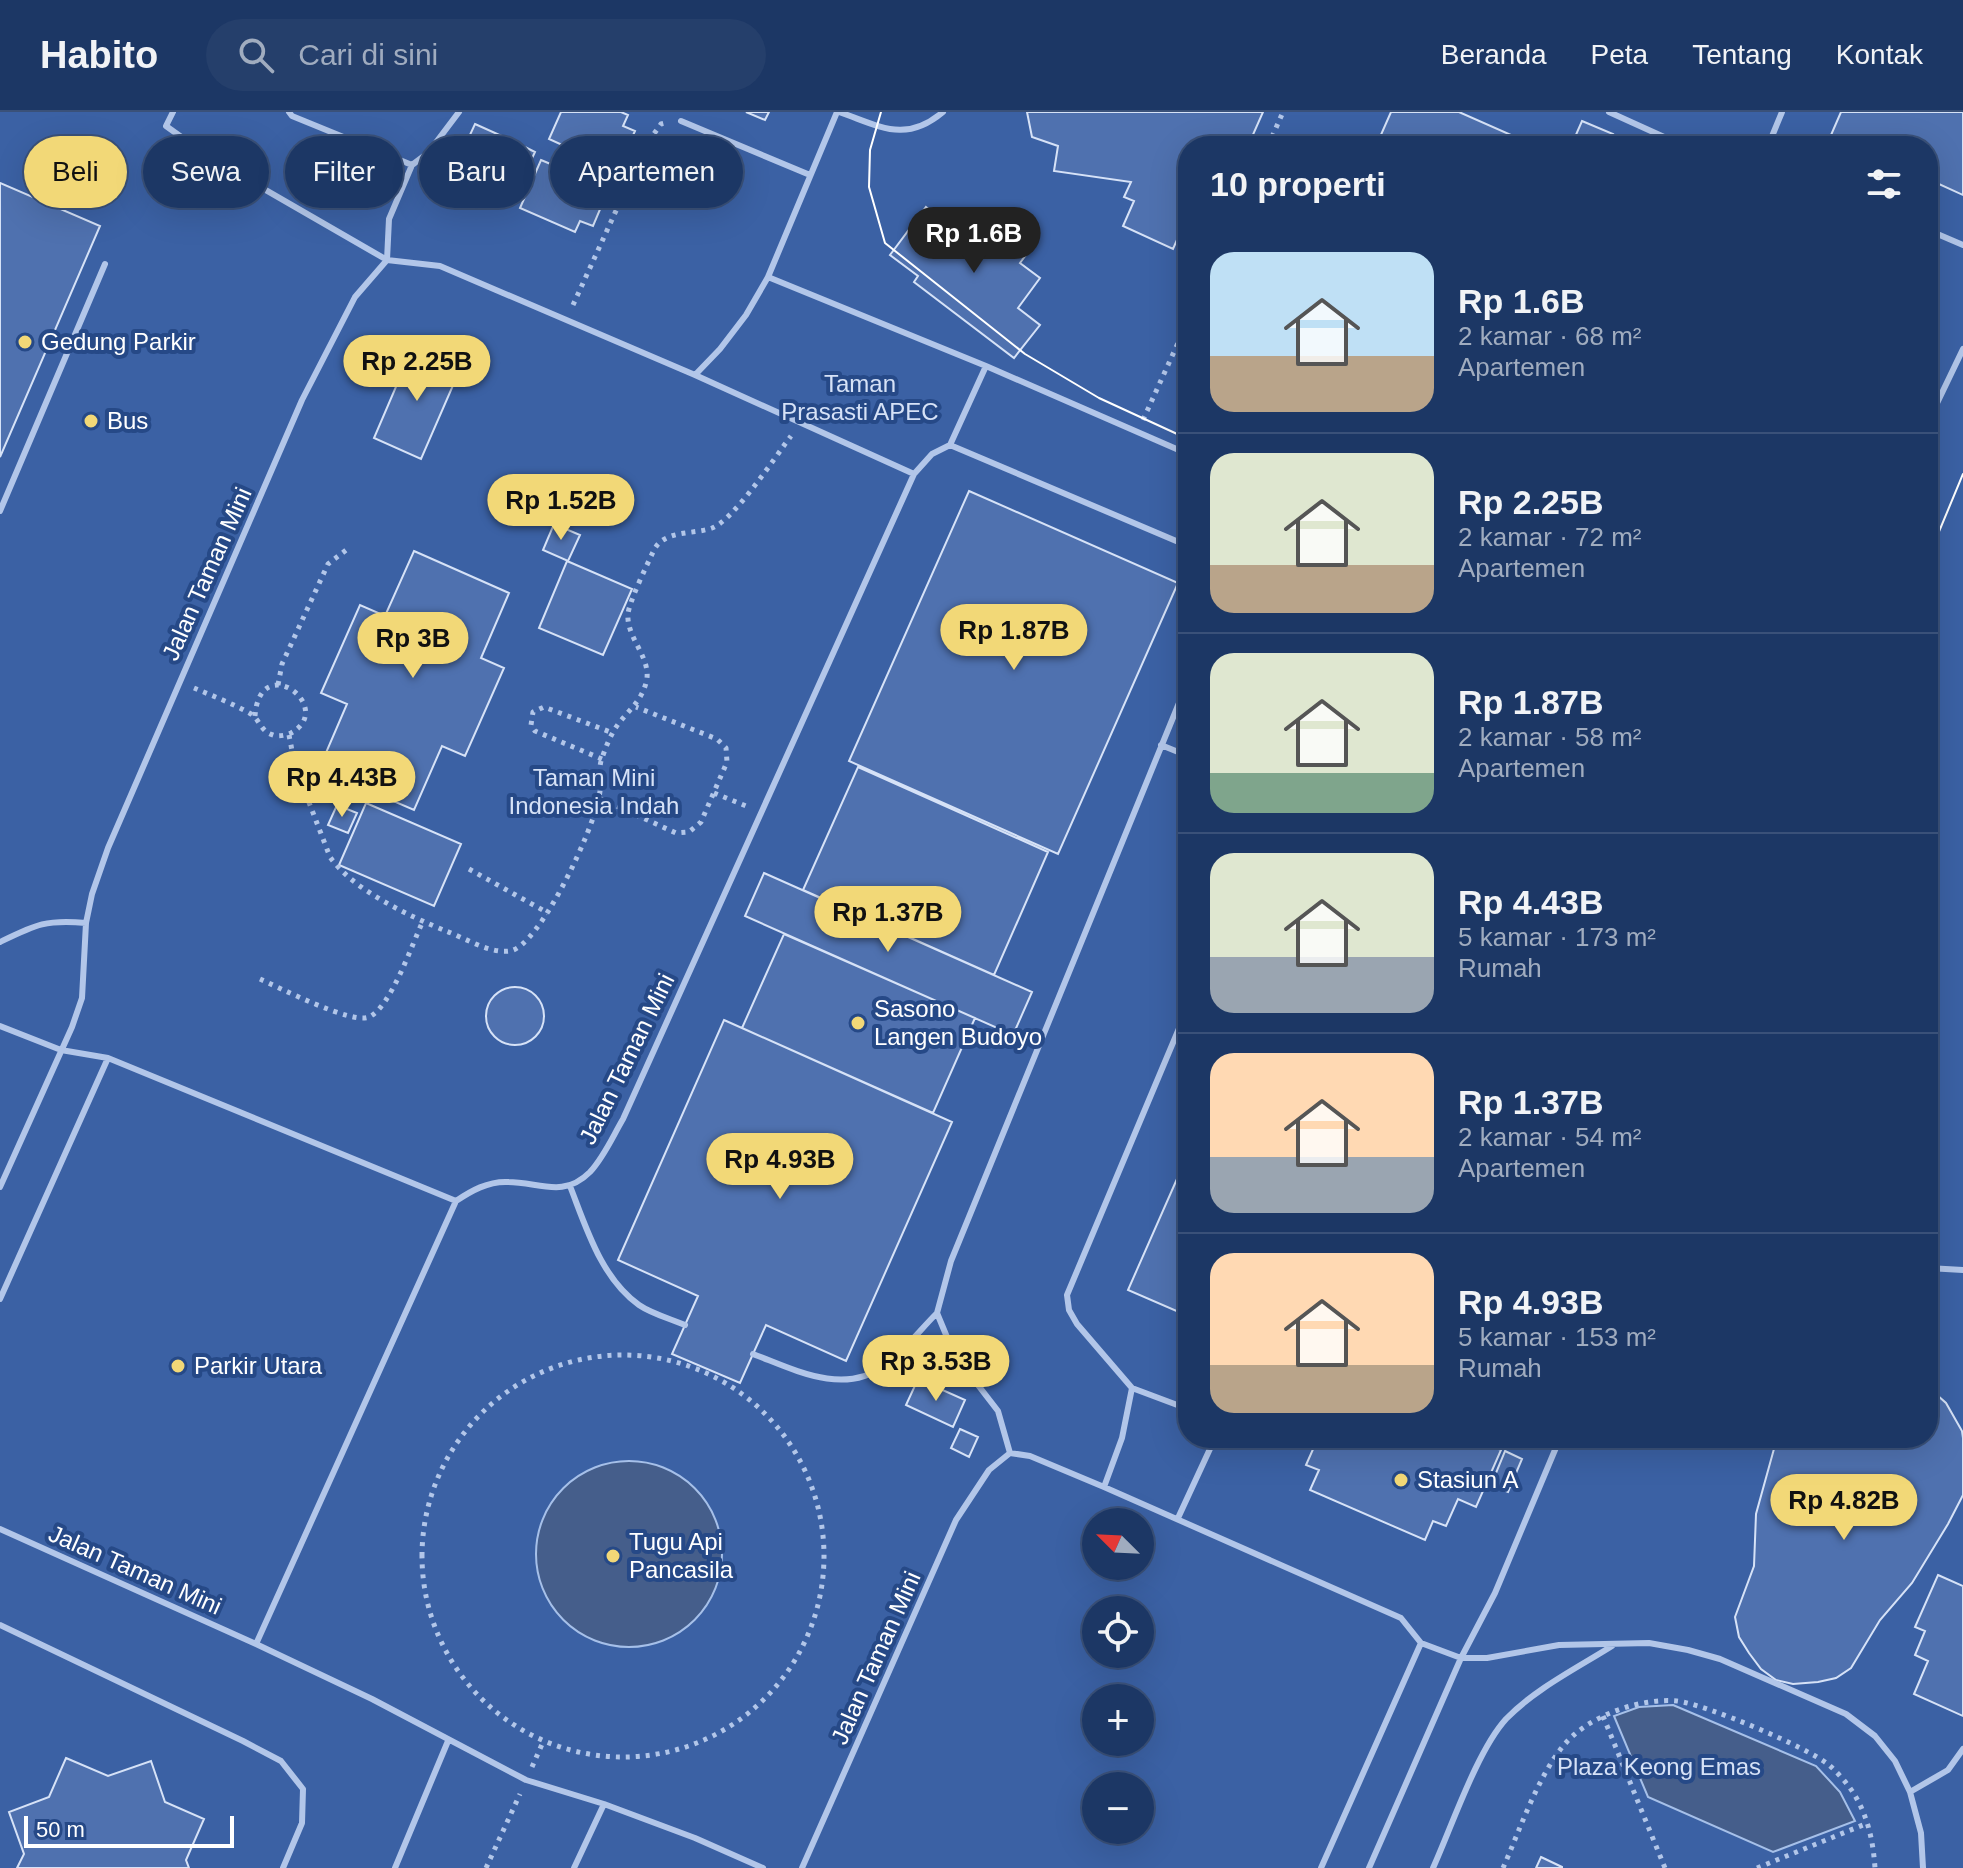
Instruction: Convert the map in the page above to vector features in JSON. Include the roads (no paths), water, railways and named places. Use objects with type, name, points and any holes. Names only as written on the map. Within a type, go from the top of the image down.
[{"type":"lane","points":[[173,112],[166,126],[212,159],[387,260],[440,266],[695,375],[914,474]]},
{"type":"lane","points":[[289,112],[292,116],[412,165]]},
{"type":"lane","points":[[387,260],[389,219],[412,165],[428,153],[459,112]]},
{"type":"lane","points":[[695,375],[746,315],[768,277],[838,112],[888,129],[912,131],[943,112]]},
{"type":"lane","points":[[1609,112],[1662,136]]},
{"type":"lane","points":[[1772,136],[1782,112]]},
{"type":"lane","points":[[681,121],[810,175]]},
{"type":"lane","points":[[1938,234],[1963,245]]},
{"type":"lane","name":"Jalan Taman Mini","points":[[0,1187],[82,998],[86,923],[92,894],[108,848],[302,400],[355,297],[387,260]]},
{"type":"lane","points":[[0,511],[105,264]]},
{"type":"lane","points":[[768,277],[986,366],[1178,450]]},
{"type":"lane","points":[[1938,401],[1963,349]]},
{"type":"lane","name":"Jalan Taman Mini","points":[[570,1186],[589,1173],[623,1119],[914,474],[932,454],[950,445],[986,366]]},
{"type":"lane","points":[[950,445],[1178,542]]},
{"type":"lane","points":[[753,1354],[817,1378],[851,1380],[882,1367],[937,1313],[951,1261],[1178,705]]},
{"type":"lane","points":[[1161,745],[1178,752]]},
{"type":"lane","points":[[0,942],[38,923],[86,923]]},
{"type":"lane","points":[[0,1026],[61,1050],[108,1058],[456,1201]]},
{"type":"lane","points":[[1178,1031],[1067,1295],[1069,1310],[1077,1324],[1132,1388],[1178,1405]]},
{"type":"lane","points":[[0,1299],[108,1058]]},
{"type":"lane","points":[[256,1644],[456,1201],[489,1184],[507,1182],[545,1188],[570,1186],[591,1240],[612,1278],[639,1305],[685,1325]]},
{"type":"lane","points":[[1938,1269],[1963,1270]]},
{"type":"lane","points":[[937,1313],[954,1354],[998,1411],[1010,1453],[1030,1456],[1178,1518],[1401,1618],[1421,1643],[1461,1658],[1487,1658],[1559,1645],[1649,1643],[1720,1659],[1846,1714],[1875,1736],[1895,1761],[1910,1792],[1921,1833],[1923,1868]]},
{"type":"lane","points":[[1104,1487],[1122,1438],[1132,1388]]},
{"type":"lane","points":[[1178,1518],[1210,1448]]},
{"type":"lane","points":[[1369,1868],[1461,1658],[1495,1593],[1556,1448]]},
{"type":"lane","name":"Jalan Taman Mini","points":[[802,1868],[956,1520],[989,1470],[1010,1453]]},
{"type":"lane","name":"Jalan Taman Mini","points":[[0,1529],[372,1699],[526,1780],[604,1804],[695,1838],[763,1868]]},
{"type":"lane","points":[[0,1625],[281,1761],[303,1789],[302,1823],[283,1868]]},
{"type":"lane","points":[[1321,1868],[1421,1643]]},
{"type":"lane","points":[[1433,1868],[1482,1756],[1505,1720],[1529,1699],[1612,1646]]},
{"type":"lane","points":[[395,1868],[448,1741]]},
{"type":"lane","points":[[1910,1792],[1948,1770],[1963,1749]]},
{"type":"lane","points":[[574,1868],[604,1804]]},
{"type":"tram line","points":[[881,112],[870,150],[869,187],[885,243],[1025,354],[1099,398],[1178,434]]},
{"type":"tram line","points":[[1938,534],[1963,474]]},
{"type":"place","name":"Gedung Parkir","points":[[25,342]]},
{"type":"place","name":"Bus","points":[[91,421]]},
{"type":"place","name":"Sasono Langen Budoyo","points":[[858,1023]]},
{"type":"place","name":"Parkir Utara","points":[[178,1366]]},
{"type":"place","name":"Stasiun A","points":[[1401,1480]]},
{"type":"place","name":"Tugu Api Pancasila","points":[[613,1556]]},
{"type":"park label","name":"Taman Prasasti APEC","points":[[860,398]]},
{"type":"park label","name":"Taman Mini Indonesia Indah","points":[[594,792]]},
{"type":"park label","name":"Plaza Keong Emas","points":[[1659,1767]]}]
